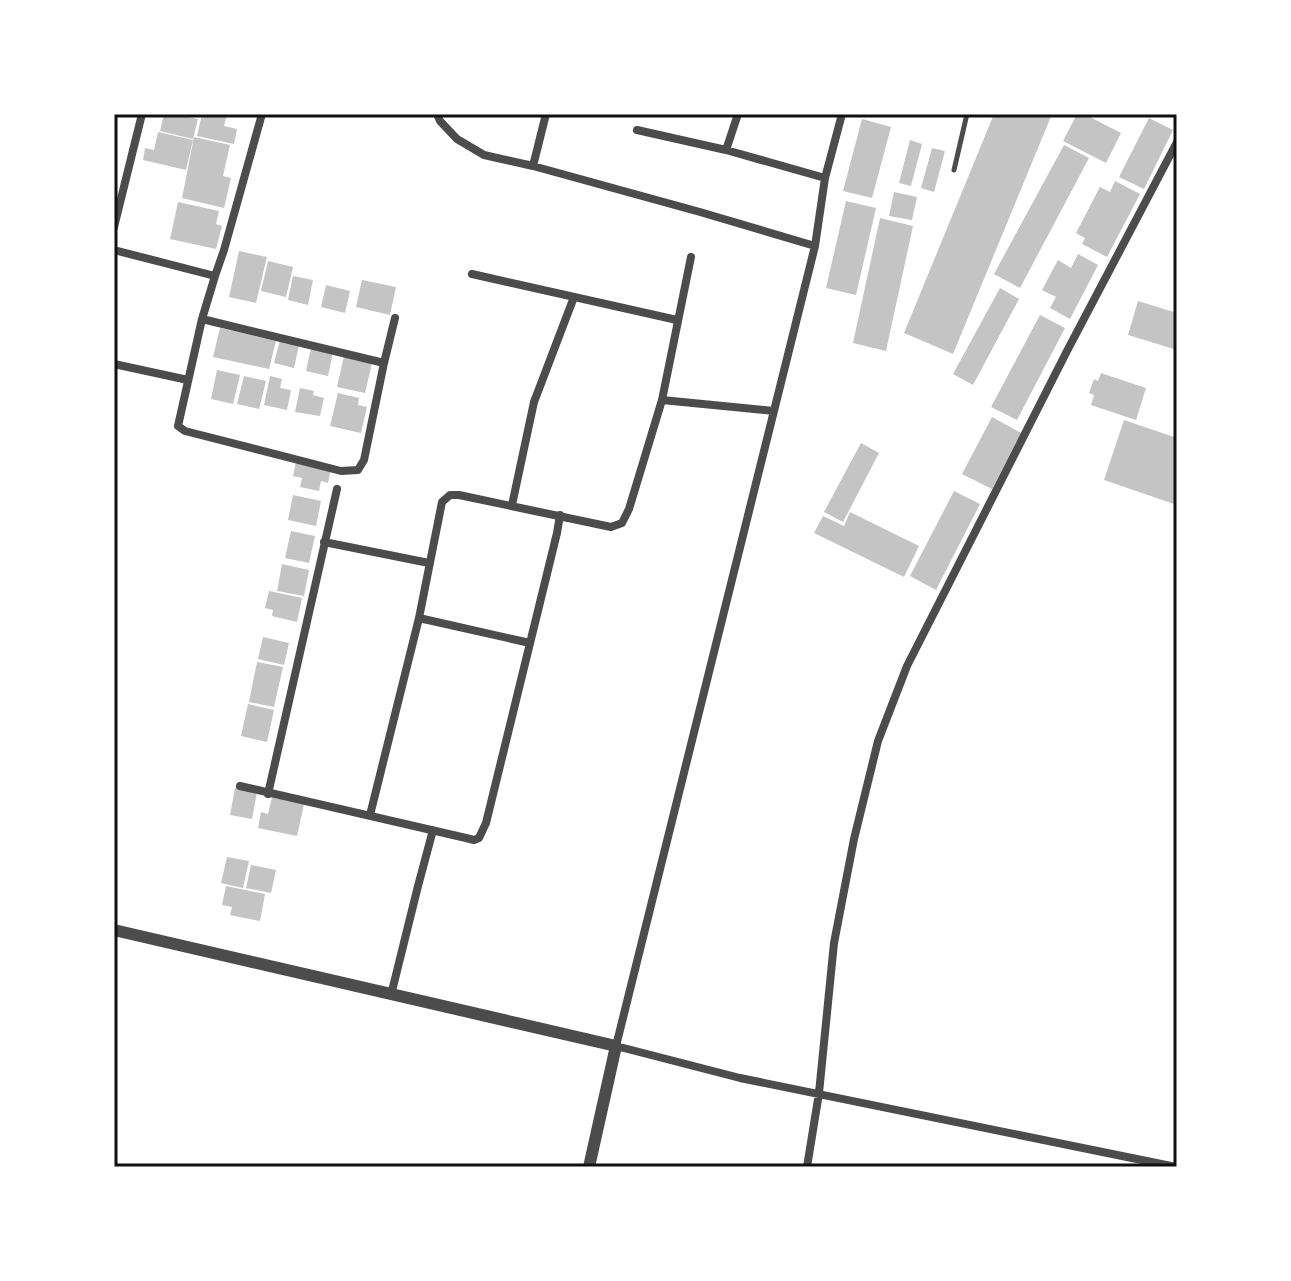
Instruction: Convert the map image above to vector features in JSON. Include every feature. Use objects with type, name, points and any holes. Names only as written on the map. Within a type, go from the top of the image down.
[{"type":"street","points":[[114,227],[142,114]]},
{"type":"street","points":[[262,114],[202,319],[178,426],[185,431],[341,471],[358,470],[364,460],[395,318]]},
{"type":"street","points":[[437,114],[457,139],[484,155],[815,246]]},
{"type":"street","points":[[533,166],[546,114]]},
{"type":"street","points":[[726,150],[738,114]]},
{"type":"street","points":[[589,1167],[616,1046],[815,246],[825,178],[842,114]]},
{"type":"street","points":[[637,130],[726,150],[825,178]]},
{"type":"street","points":[[807,1167],[819,1093],[834,943],[854,839],[878,741],[902,678],[1067,351],[1177,142]]},
{"type":"street","points":[[114,250],[215,276]]},
{"type":"street","points":[[370,815],[419,618],[440,509],[447,497],[459,495],[611,527],[622,523],[662,400],[691,257]]},
{"type":"street","points":[[472,274],[677,320]]},
{"type":"street","points":[[512,505],[534,402],[574,297]]},
{"type":"street","points":[[202,319],[384,363]]},
{"type":"street","points":[[114,364],[188,380]]},
{"type":"street","points":[[662,400],[774,411]]},
{"type":"street","points":[[268,794],[337,489]]},
{"type":"street","points":[[240,786],[474,840],[486,823],[560,515]]},
{"type":"street","points":[[324,542],[429,563]]},
{"type":"street","points":[[419,618],[530,643]]},
{"type":"street","points":[[391,995],[433,830]]},
{"type":"street","points":[[114,930],[616,1046],[740,1078],[1176,1167]]},
{"type":"lane","points":[[954,170],[967,114]]},
{"type":"building","points":[[164,114],[198,119],[193,139],[160,131]]},
{"type":"building","points":[[202,114],[227,114],[224,126],[237,129],[234,144],[197,136]]},
{"type":"building","points":[[994,114],[1052,114],[953,354],[904,333]]},
{"type":"building","points":[[1077,114],[1084,114],[1121,133],[1106,163],[1063,141]]},
{"type":"building","points":[[1149,118],[1173,130],[1144,189],[1119,177]]},
{"type":"building","points":[[862,119],[891,127],[872,198],[843,191]]},
{"type":"building","points":[[158,132],[193,140],[186,170],[143,160],[145,148],[154,150]]},
{"type":"building","points":[[194,137],[230,145],[223,176],[231,178],[224,208],[182,198]]},
{"type":"building","points":[[910,140],[922,144],[911,186],[899,183]]},
{"type":"building","points":[[1064,145],[1089,158],[1020,288],[994,274]]},
{"type":"building","points":[[932,148],[945,151],[934,192],[921,188]]},
{"type":"building","points":[[1115,181],[1140,194],[1107,257],[1082,244],[1085,238],[1076,233],[1100,187],[1110,192]]},
{"type":"building","points":[[894,192],[917,197],[912,220],[889,216]]},
{"type":"building","points":[[846,201],[876,208],[856,295],[826,288]]},
{"type":"building","points":[[178,202],[219,211],[216,224],[222,226],[216,249],[170,239]]},
{"type":"building","points":[[880,218],[913,226],[886,351],[853,343]]},
{"type":"building","points":[[239,251],[267,257],[256,303],[229,297]]},
{"type":"building","points":[[1078,254],[1098,265],[1070,319],[1050,308],[1056,297],[1042,290],[1058,260],[1071,268]]},
{"type":"building","points":[[268,261],[293,267],[286,297],[261,291]]},
{"type":"building","points":[[293,276],[313,280],[308,305],[288,300]]},
{"type":"building","points":[[362,280],[396,287],[390,315],[356,307]]},
{"type":"building","points":[[326,285],[350,291],[345,313],[321,307]]},
{"type":"building","points":[[1000,288],[1019,299],[973,385],[953,374]]},
{"type":"building","points":[[1138,301],[1177,313],[1177,350],[1128,335]]},
{"type":"building","points":[[1040,315],[1065,328],[1017,420],[991,407]]},
{"type":"building","points":[[220,328],[276,341],[269,369],[213,357]]},
{"type":"building","points":[[280,340],[299,345],[294,368],[274,363]]},
{"type":"building","points":[[311,348],[333,353],[328,376],[306,371]]},
{"type":"building","points":[[344,356],[372,363],[365,393],[337,387]]},
{"type":"building","points":[[217,370],[240,375],[233,404],[211,399]]},
{"type":"building","points":[[1101,373],[1146,388],[1136,420],[1091,405],[1094,395],[1089,393],[1094,379],[1098,381]]},
{"type":"building","points":[[244,376],[266,381],[259,409],[237,404]]},
{"type":"building","points":[[270,376],[282,379],[280,388],[291,390],[287,410],[264,405]]},
{"type":"building","points":[[300,388],[314,391],[313,395],[324,398],[320,416],[295,412]]},
{"type":"building","points":[[338,393],[359,398],[358,405],[367,407],[361,433],[330,426]]},
{"type":"building","points":[[992,417],[1021,433],[992,489],[962,474]]},
{"type":"building","points":[[1124,420],[1177,438],[1177,505],[1104,480]]},
{"type":"building","points":[[861,443],[879,453],[843,522],[824,512]]},
{"type":"building","points":[[296,462],[331,469],[328,483],[321,481],[319,491],[300,487],[302,478],[293,476]]},
{"type":"building","points":[[954,491],[980,504],[936,590],[910,576]]},
{"type":"building","points":[[293,495],[321,501],[316,526],[288,520]]},
{"type":"building","points":[[850,512],[919,546],[904,577],[814,533],[823,516],[844,526]]},
{"type":"building","points":[[291,531],[315,536],[309,563],[285,558]]},
{"type":"building","points":[[282,564],[309,570],[304,596],[277,591]]},
{"type":"building","points":[[269,591],[302,598],[297,622],[272,616],[273,610],[265,608]]},
{"type":"building","points":[[263,637],[289,643],[284,665],[258,659]]},
{"type":"building","points":[[257,662],[283,667],[274,707],[249,702]]},
{"type":"building","points":[[248,704],[274,710],[267,742],[241,736]]},
{"type":"building","points":[[235,788],[257,792],[252,819],[230,815]]},
{"type":"building","points":[[272,797],[304,804],[297,836],[258,828],[261,812],[268,814]]},
{"type":"building","points":[[227,857],[249,861],[243,888],[221,883]]},
{"type":"building","points":[[251,865],[276,870],[271,893],[246,888]]},
{"type":"building","points":[[226,886],[265,894],[260,921],[230,915],[232,907],[222,905]]}]
